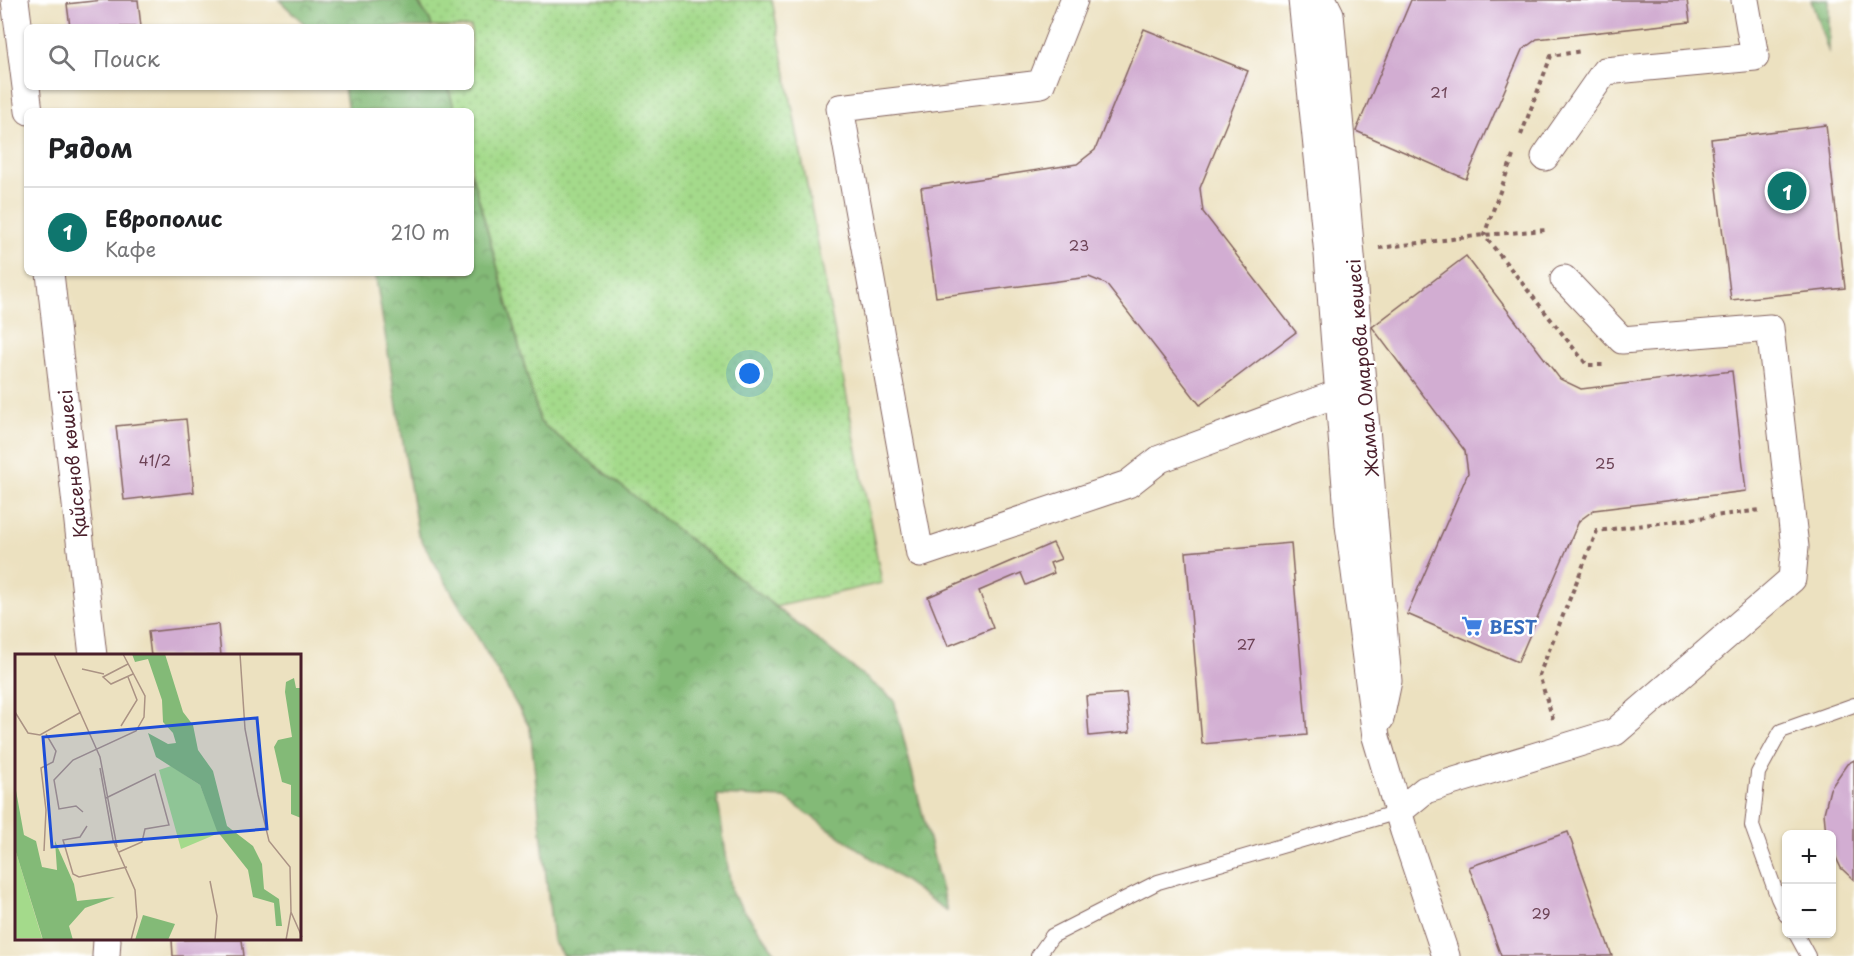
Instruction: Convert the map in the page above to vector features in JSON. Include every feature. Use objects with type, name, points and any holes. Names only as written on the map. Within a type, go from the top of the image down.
[{"type":"street","points":[[15,0],[24,71]]},
{"type":"street","points":[[1074,0],[1041,84],[840,108],[920,554],[1128,484],[1160,459],[1363,384]]},
{"type":"street","name":"Жамал Омарова көшесі","points":[[1302,0],[1328,255],[1349,525],[1376,737],[1398,812],[1446,956]]},
{"type":"street","name":"Жамал Омарова көшесі","points":[[1323,0],[1330,14],[1388,681],[1376,737]]},
{"type":"street","points":[[1545,157],[1605,71],[1755,57],[1745,0]]},
{"type":"street","points":[[26,90],[29,108]]},
{"type":"street","name":"Қайсенов көшесі","points":[[50,276],[93,654]]},
{"type":"street","points":[[1398,812],[1425,790],[1615,732],[1792,579],[1795,547],[1770,328],[1622,340],[1564,279]]},
{"type":"street","points":[[106,956],[107,941]]},
{"type":"lane","points":[[1782,906],[1752,826],[1758,773],[1781,732],[1854,705]]},
{"type":"lane","points":[[1038,956],[1052,936],[1158,882],[1398,812]]},
{"type":"lane","points":[[1799,938],[1808,956]]},
{"type":"path","points":[[1352,252],[1484,235],[1546,230]]},
{"type":"green space","points":[[279,0],[416,0],[431,24],[305,24]]},
{"type":"green space","points":[[417,0],[772,0],[882,583],[775,607],[540,422],[474,182],[474,108],[454,108],[449,90],[474,90],[474,24],[431,24]]},
{"type":"green space","points":[[1811,0],[1829,0],[1829,53]]},
{"type":"green space","points":[[344,90],[449,90],[454,108],[348,108]]},
{"type":"green space","points":[[474,182],[540,422],[894,700],[947,911],[785,798],[717,795],[732,894],[778,956],[563,956],[553,941],[530,728],[418,534],[375,276],[474,276]]},
{"type":"building","points":[[103,0],[138,0],[141,24],[70,24],[67,4]]},
{"type":"building","points":[[1411,0],[1687,0],[1690,22],[1537,39],[1522,50],[1466,179],[1356,131]]},
{"type":"building","points":[[1144,29],[1248,71],[1200,188],[1203,212],[1296,332],[1200,405],[1106,284],[1089,277],[936,297],[921,188],[1077,164],[1095,150]]},
{"type":"building","points":[[1826,125],[1845,288],[1731,300],[1711,139]]},
{"type":"building","points":[[1466,256],[1560,379],[1581,389],[1732,371],[1746,491],[1594,510],[1579,521],[1518,662],[1407,614],[1468,473],[1465,451],[1372,327]]},
{"type":"building","points":[[186,419],[194,492],[124,500],[116,426]]},
{"type":"building","points":[[1053,543],[1061,559],[1050,563],[1054,573],[1026,585],[1021,573],[979,591],[993,628],[948,646],[928,597]]},
{"type":"building","points":[[1291,543],[1307,735],[1202,744],[1186,552]]},
{"type":"building","points":[[218,624],[221,654],[151,654],[148,632]]},
{"type":"building","points":[[1126,693],[1130,732],[1089,736],[1086,696]]},
{"type":"building","points":[[1854,760],[1854,880],[1841,868],[1836,857],[1836,830],[1826,830],[1824,813],[1830,789],[1847,764]]},
{"type":"building","points":[[1568,832],[1612,956],[1501,956],[1469,867]]},
{"type":"building","points":[[172,941],[242,941],[244,956],[173,956]]},
{"type":"place","name":"Европолис","points":[[1787,191]]},
{"type":"place","name":"BEST","points":[[1472,626]]}]
